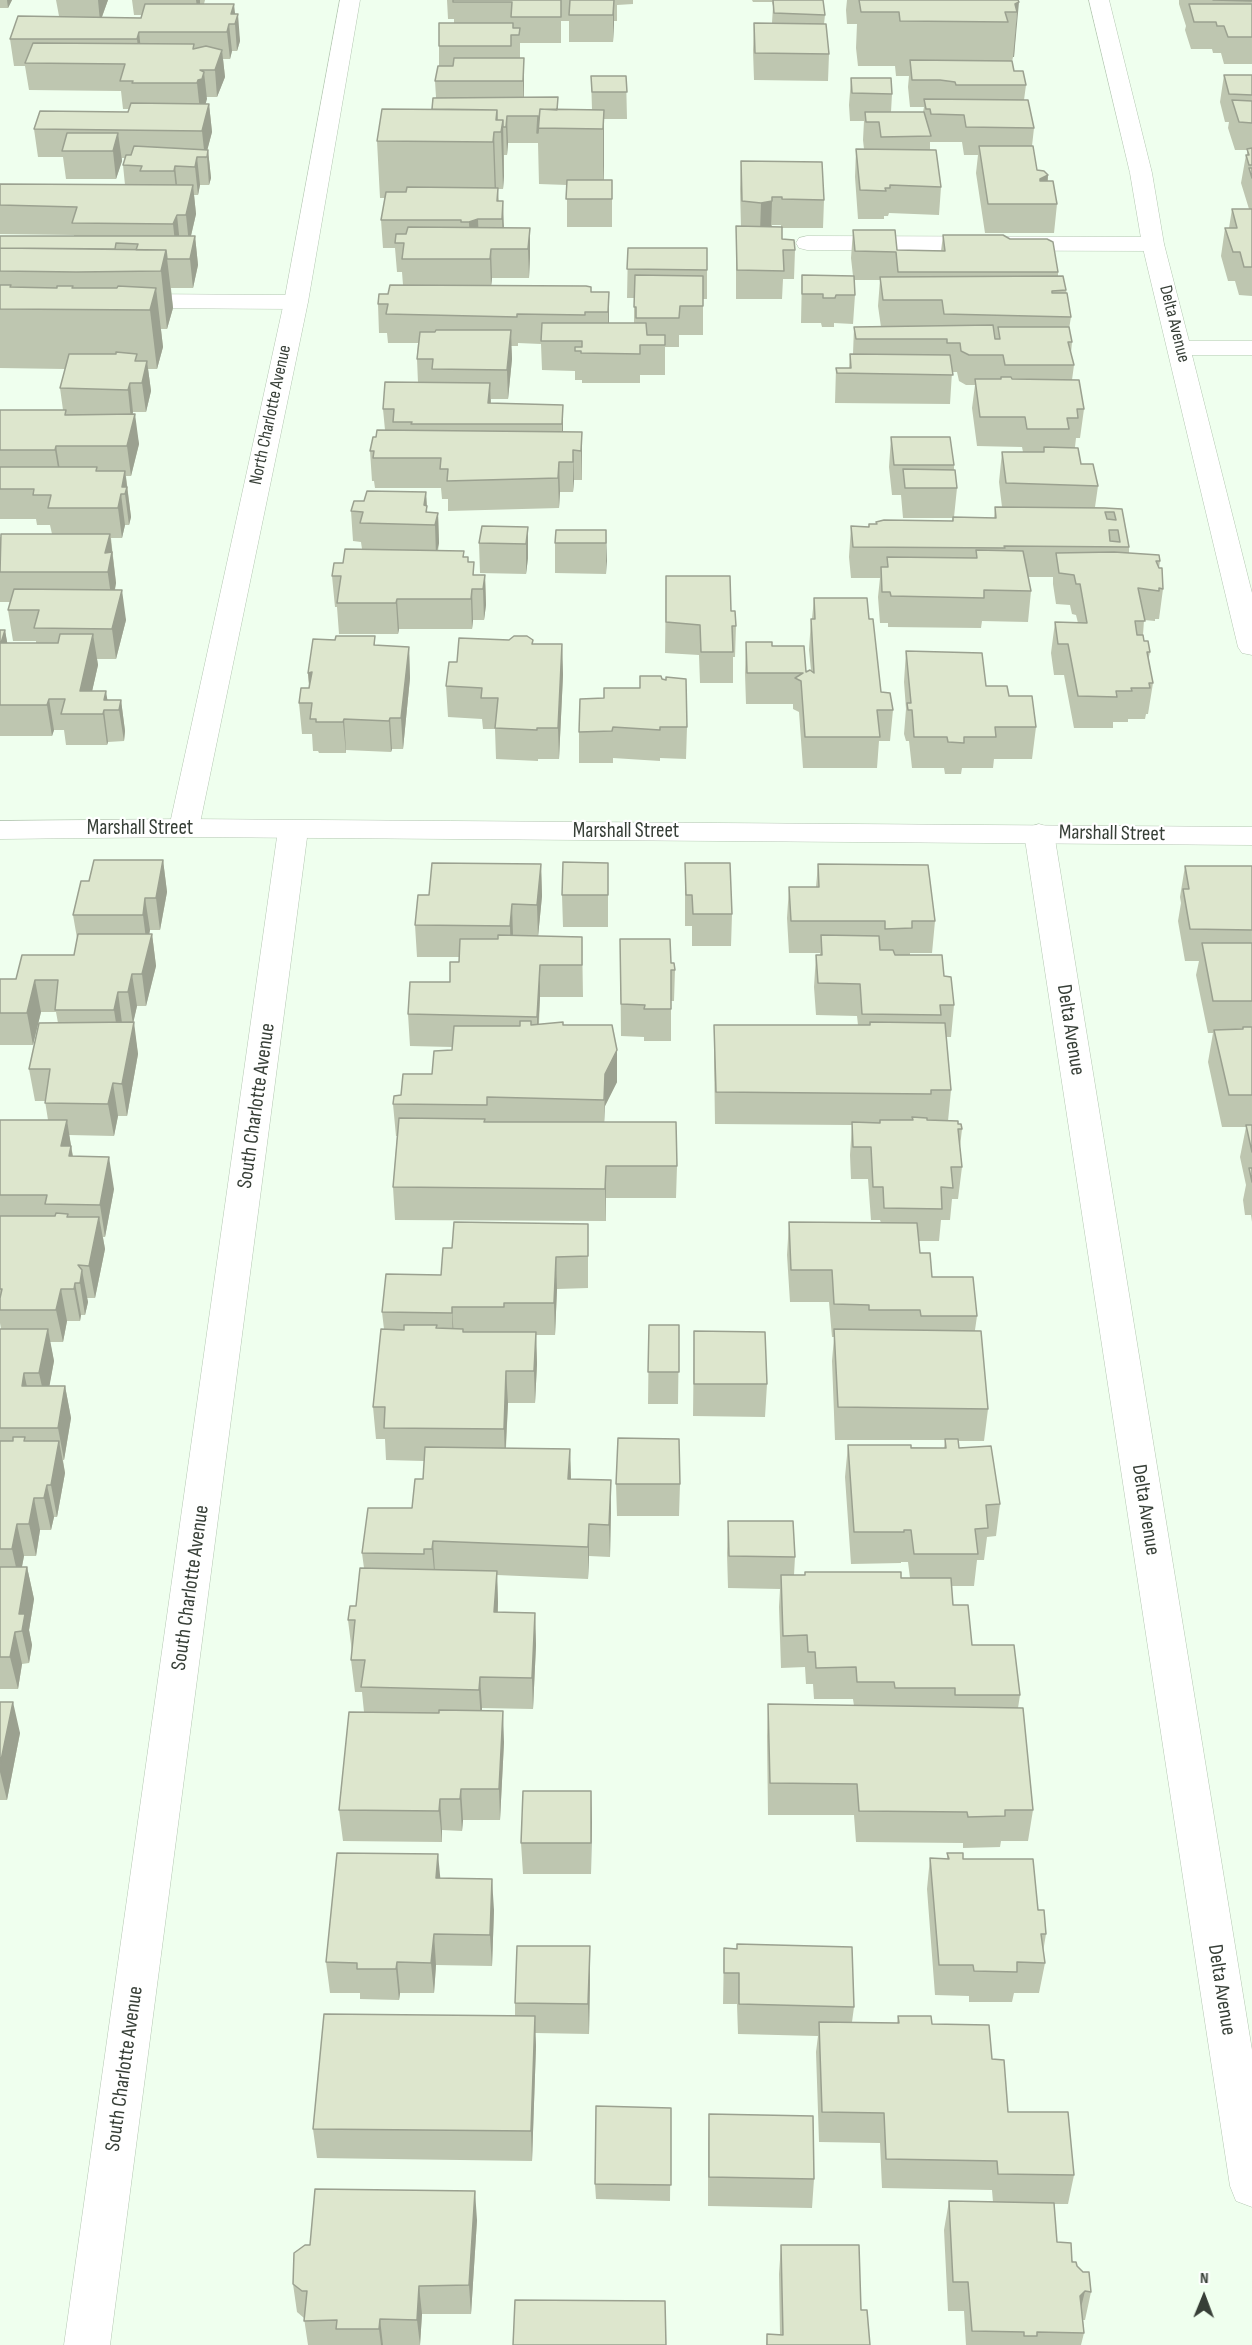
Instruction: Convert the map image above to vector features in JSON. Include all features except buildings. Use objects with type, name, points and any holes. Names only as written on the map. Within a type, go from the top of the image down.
[{"type":"street","name":"North Charlotte Avenue","points":[[184,828],[296,302],[350,0]]},
{"type":"street","name":"Delta Avenue","points":[[1099,0],[1141,173],[1153,244],[1252,647]]},
{"type":"street","points":[[807,243],[1153,244]]},
{"type":"street","points":[[106,301],[296,302]]},
{"type":"street","points":[[1180,348],[1252,348]]},
{"type":"street","name":"Marshall Street","points":[[0,830],[184,828],[1252,836]]},
{"type":"street","name":"South Charlotte Avenue","points":[[87,2345],[287,891],[293,830]]},
{"type":"street","name":"Delta Avenue","points":[[1039,833],[1252,2186]]}]
